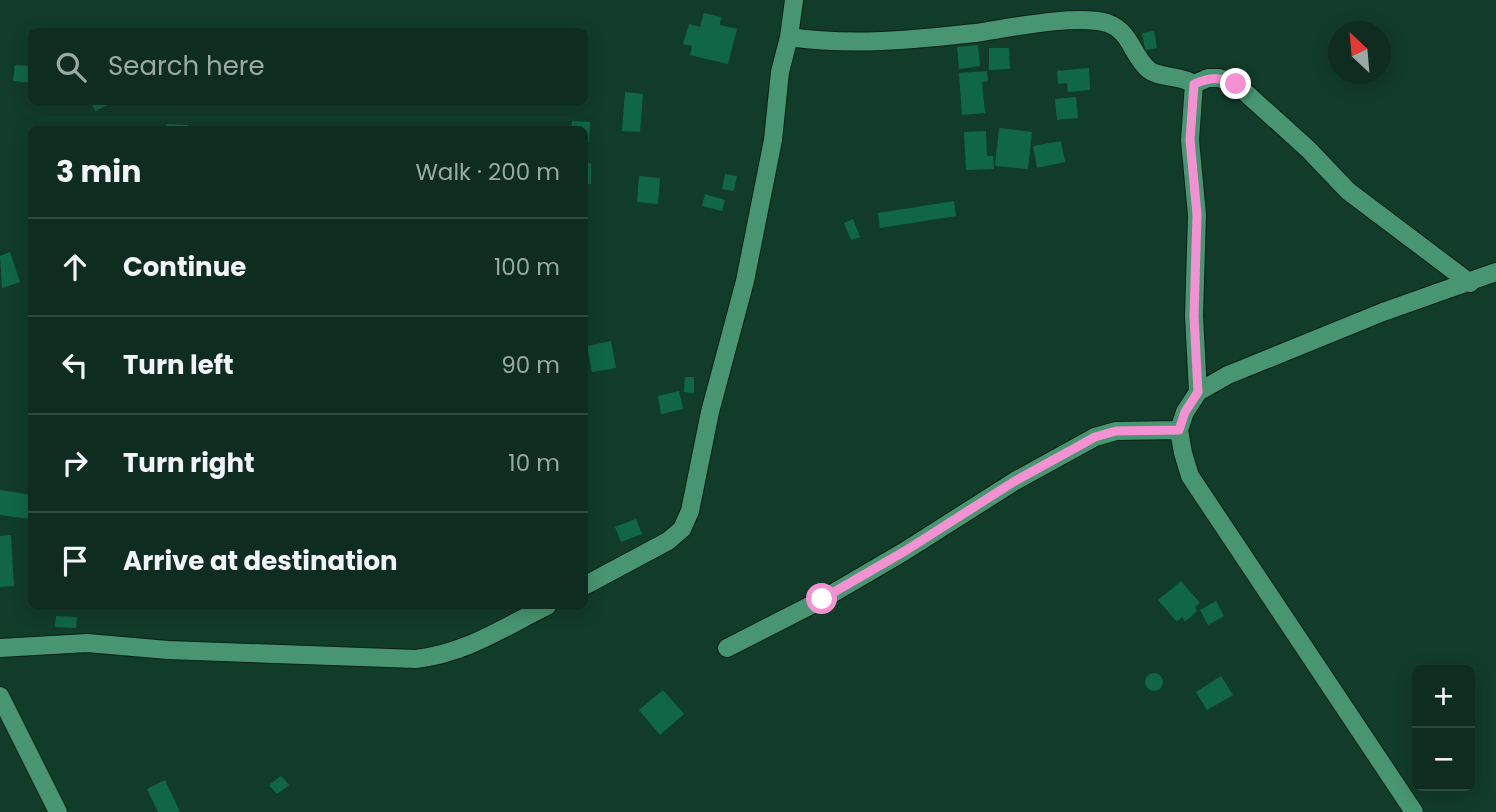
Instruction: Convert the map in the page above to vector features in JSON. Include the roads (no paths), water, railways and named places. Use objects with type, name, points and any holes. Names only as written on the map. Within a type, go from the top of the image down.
[{"type":"street","points":[[588,584],[676,536],[687,520],[710,412],[745,281],[773,140],[780,72],[789,37],[794,0]]},
{"type":"street","points":[[789,37],[828,42],[919,39],[1021,26],[1095,21],[1111,24],[1119,29],[1132,44],[1143,64],[1155,74],[1177,76],[1194,84],[1208,78],[1219,78],[1236,84],[1348,191],[1470,283]]},
{"type":"street","points":[[1194,84],[1190,140],[1197,215],[1194,316],[1198,392]]},
{"type":"street","points":[[1414,812],[1190,476],[1179,430],[1185,412],[1198,392],[1228,375],[1357,323],[1496,272]]},
{"type":"street","points":[[727,648],[822,599],[905,551],[1015,481],[1095,437],[1116,431],[1179,430]]},
{"type":"street","points":[[0,648],[87,643],[168,650],[416,659],[465,648],[541,609]]},
{"type":"street","points":[[0,696],[58,812]]}]
